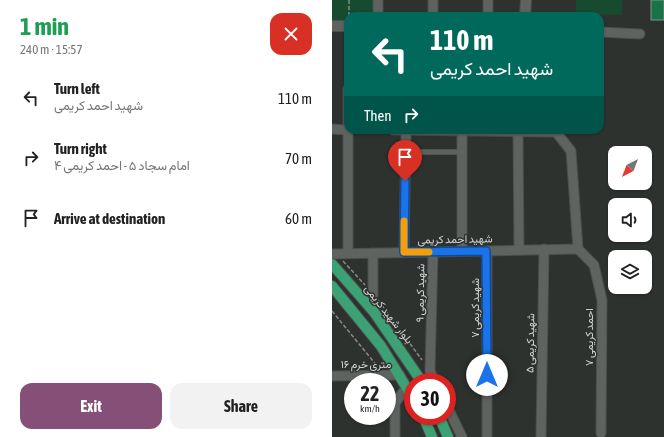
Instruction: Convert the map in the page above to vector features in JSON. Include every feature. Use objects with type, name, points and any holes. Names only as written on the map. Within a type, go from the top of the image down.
[{"type":"main road","points":[[525,12],[526,0]]},
{"type":"main road","points":[[332,26],[344,26]]},
{"type":"main road","name":"بلوار شهید کریمی","points":[[332,264],[374,312],[416,373]]},
{"type":"main road","points":[[332,286],[381,346],[404,382]]},
{"type":"main road","points":[[427,425],[432,437]]},
{"type":"main road","points":[[443,425],[448,437]]},
{"type":"street","points":[[378,0],[378,12]]},
{"type":"street","points":[[433,0],[433,12]]},
{"type":"street","points":[[488,0],[488,12]]},
{"type":"street","points":[[604,32],[640,34]]},
{"type":"street","points":[[332,129],[344,130]]},
{"type":"street","points":[[348,134],[348,253]]},
{"type":"street","points":[[404,252],[406,134]]},
{"type":"street","points":[[462,134],[462,251]]},
{"type":"street","points":[[518,134],[519,250]]},
{"type":"street","points":[[558,134],[572,151],[578,249]]},
{"type":"street","name":"شهید کریمی ۵","points":[[541,437],[544,249]]},
{"type":"street","name":"شهید احمد کریمی","points":[[332,254],[578,249]]},
{"type":"street","name":"احمد کریمی ۷","points":[[578,249],[594,265],[602,300],[601,433]]},
{"type":"street","name":"شهید کریمی ۷","points":[[486,251],[487,437]]},
{"type":"street","name":"شهید کریمی ۹","points":[[430,371],[433,252]]},
{"type":"street","points":[[373,253],[373,295]]},
{"type":"street","name":"۱۶ متری خرم","points":[[396,375],[400,375]]},
{"type":"street","name":"۱۶ متری خرم","points":[[332,376],[344,376]]},
{"type":"street","points":[[395,437],[395,403],[404,391]]},
{"type":"street","points":[[456,425],[462,437]]},
{"type":"lane","points":[[405,152],[462,152]]},
{"type":"path","points":[[349,0],[349,12]]},
{"type":"path","points":[[332,311],[366,350],[382,373]]},
{"type":"green space","points":[[332,0],[376,0],[376,12],[344,12],[344,22],[332,22]]},
{"type":"green space","points":[[576,0],[622,0],[622,15],[604,15],[604,12],[576,12]]},
{"type":"building","points":[[651,0],[664,0],[664,20],[651,20]]},
{"type":"slow traffic","points":[[404,221],[404,252],[429,252]]},
{"type":"route","points":[[405,181],[404,252],[486,251],[487,375]]}]
